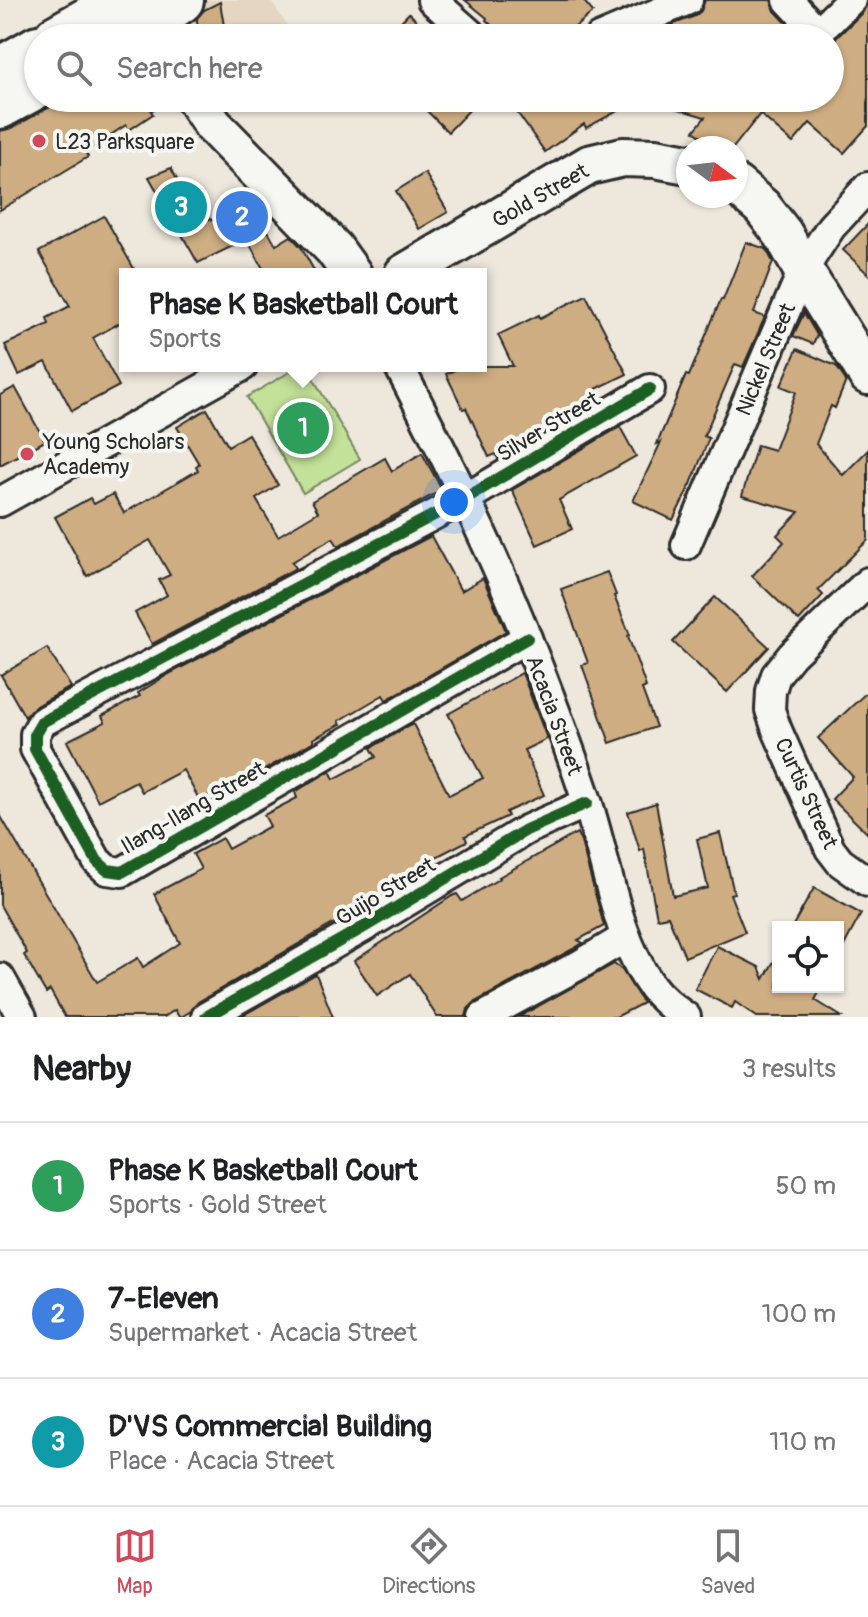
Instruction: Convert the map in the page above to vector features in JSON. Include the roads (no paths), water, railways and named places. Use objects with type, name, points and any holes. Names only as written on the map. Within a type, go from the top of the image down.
[{"type":"main road","points":[[115,24],[144,17]]},
{"type":"main road","points":[[0,70],[24,56]]},
{"type":"main road","points":[[0,106],[24,93]]},
{"type":"street","points":[[432,0],[459,24]]},
{"type":"street","points":[[632,24],[688,0]]},
{"type":"street","points":[[788,0],[807,24]]},
{"type":"street","points":[[826,24],[851,0]]},
{"type":"street","points":[[204,112],[213,125],[334,249],[348,268]]},
{"type":"street","name":"Gold Street","points":[[414,268],[589,165],[623,157],[676,162]]},
{"type":"street","name":"Nickel Street","points":[[686,545],[803,270],[831,227],[868,187]]},
{"type":"street","points":[[748,195],[762,207],[783,234],[868,375]]},
{"type":"street","points":[[0,502],[232,372]]},
{"type":"street","name":"Acacia Street","points":[[402,372],[466,498],[527,638],[587,803],[626,937],[637,963],[651,986],[686,1017]]},
{"type":"street","name":"Silver Street","points":[[466,498],[650,389]]},
{"type":"street","name":"Ilang-Ilang Street","points":[[466,498],[42,722],[35,734],[35,749],[97,861],[107,870],[122,872],[527,638]]},
{"type":"street","name":"Curtis Street","points":[[868,582],[792,655],[776,675],[770,710],[830,849],[840,862],[868,882]]},
{"type":"street","name":"Guijo Street","points":[[206,1017],[526,830],[587,803]]},
{"type":"street","points":[[483,1017],[626,937]]},
{"type":"street","points":[[0,978],[22,1017]]},
{"type":"place","name":"L23 Parksquare","points":[[39,141]]},
{"type":"place","name":"D'VS Commercial Building","points":[[181,207]]},
{"type":"place","name":"7-Eleven","points":[[242,217]]},
{"type":"place","name":"Phase K Basketball Court","points":[[303,428]]},
{"type":"place","name":"Young Scholars Academy","points":[[27,454]]}]
